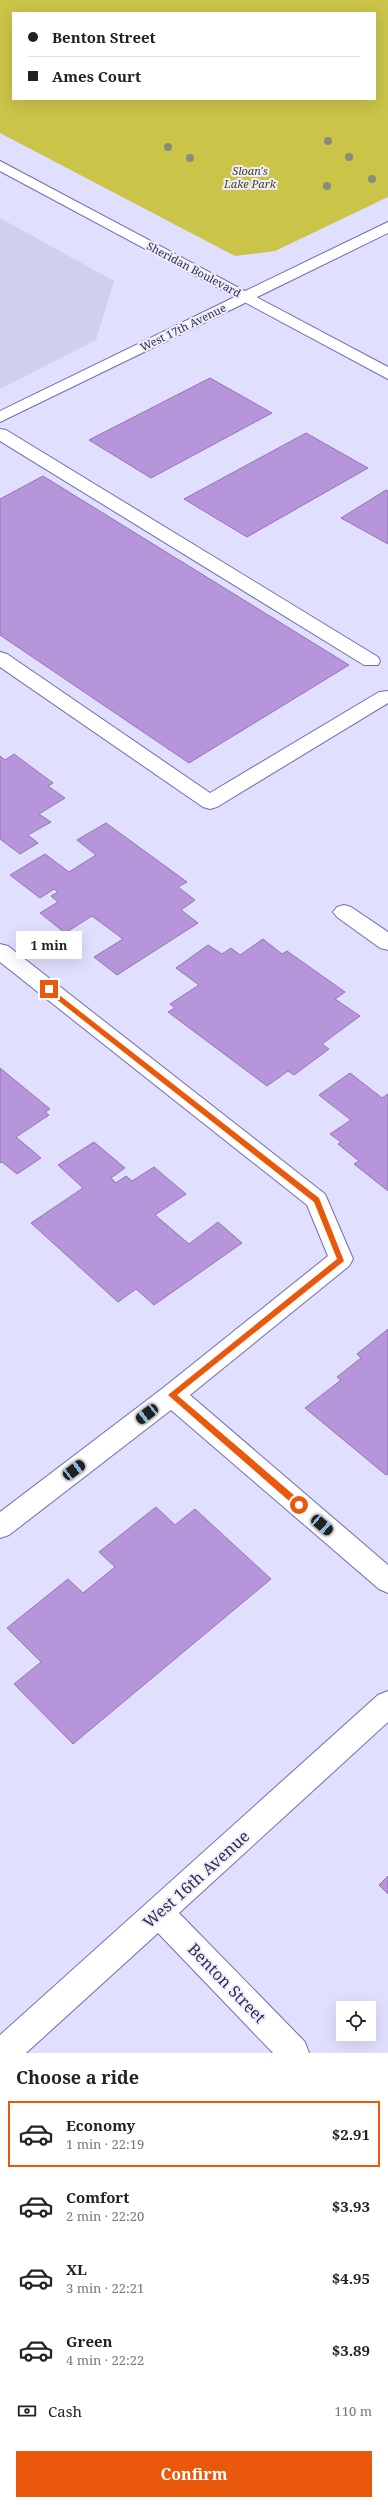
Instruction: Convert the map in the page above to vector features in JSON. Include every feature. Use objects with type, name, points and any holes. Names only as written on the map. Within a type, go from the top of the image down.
[{"type":"street","name":"Sheridan Boulevard","points":[[0,165],[388,374]]},
{"type":"street","name":"West 17th Avenue","points":[[0,417],[388,227]]},
{"type":"street","points":[[0,434],[371,661]]},
{"type":"street","points":[[0,658],[210,802],[386,696]]},
{"type":"street","points":[[344,912],[388,943]]},
{"type":"street","points":[[0,951],[317,1200],[341,1260],[172,1395],[0,1527]]},
{"type":"street","points":[[172,1395],[388,1581]]},
{"type":"street","name":"West 16th Avenue","points":[[3,2053],[388,1704]]},
{"type":"street","name":"Benton Street","points":[[159,1913],[294,2053]]},
{"type":"shaded area","points":[[0,218],[114,281],[96,340],[0,389]]},
{"type":"green space","name":"Sloan's Lake Park","points":[[0,0],[388,0],[388,197],[275,251],[235,256],[0,133]]},
{"type":"building","points":[[210,378],[272,413],[151,478],[89,440]]},
{"type":"building","points":[[306,433],[368,468],[247,537],[184,499]]},
{"type":"building","points":[[43,476],[349,665],[189,763],[0,635],[0,499]]},
{"type":"building","points":[[386,490],[388,491],[388,544],[341,518]]},
{"type":"building","points":[[14,754],[53,783],[48,786],[65,798],[39,814],[51,822],[28,835],[38,843],[20,854],[0,839],[0,756],[5,760]]},
{"type":"building","points":[[106,823],[187,882],[178,887],[195,900],[181,910],[198,923],[117,975],[94,957],[123,939],[92,916],[65,933],[40,913],[58,902],[51,896],[58,892],[54,889],[40,898],[10,875],[45,854],[69,872],[96,855],[77,840]]},
{"type":"building","points":[[263,939],[282,954],[287,951],[345,992],[335,999],[360,1016],[322,1044],[329,1049],[294,1075],[288,1071],[267,1086],[168,1012],[175,1008],[170,1004],[199,985],[176,968],[208,945],[222,954],[231,948],[240,955]]},
{"type":"building","points":[[0,1068],[50,1109],[45,1112],[49,1115],[16,1137],[41,1158],[17,1174],[2,1162],[0,1163]]},
{"type":"building","points":[[350,1073],[382,1098],[388,1094],[388,1191],[354,1164],[359,1161],[338,1144],[341,1142],[330,1134],[351,1120],[319,1095]]},
{"type":"building","points":[[94,1142],[125,1168],[111,1178],[116,1183],[126,1176],[132,1181],[154,1167],[186,1194],[155,1215],[189,1244],[218,1222],[242,1243],[154,1305],[136,1289],[118,1302],[31,1223],[83,1188],[58,1165]]},
{"type":"building","points":[[388,1329],[388,1474],[386,1475],[305,1408],[341,1380],[337,1377],[361,1358],[357,1354]]},
{"type":"building","points":[[156,1507],[175,1525],[195,1509],[271,1579],[73,1744],[14,1684],[41,1662],[7,1628],[68,1579],[83,1593],[115,1567],[99,1552]]},
{"type":"building","points":[[388,1876],[388,1894],[379,1885]]},
{"type":"route","points":[[49,989],[317,1200],[341,1260],[172,1395],[299,1505]]}]
